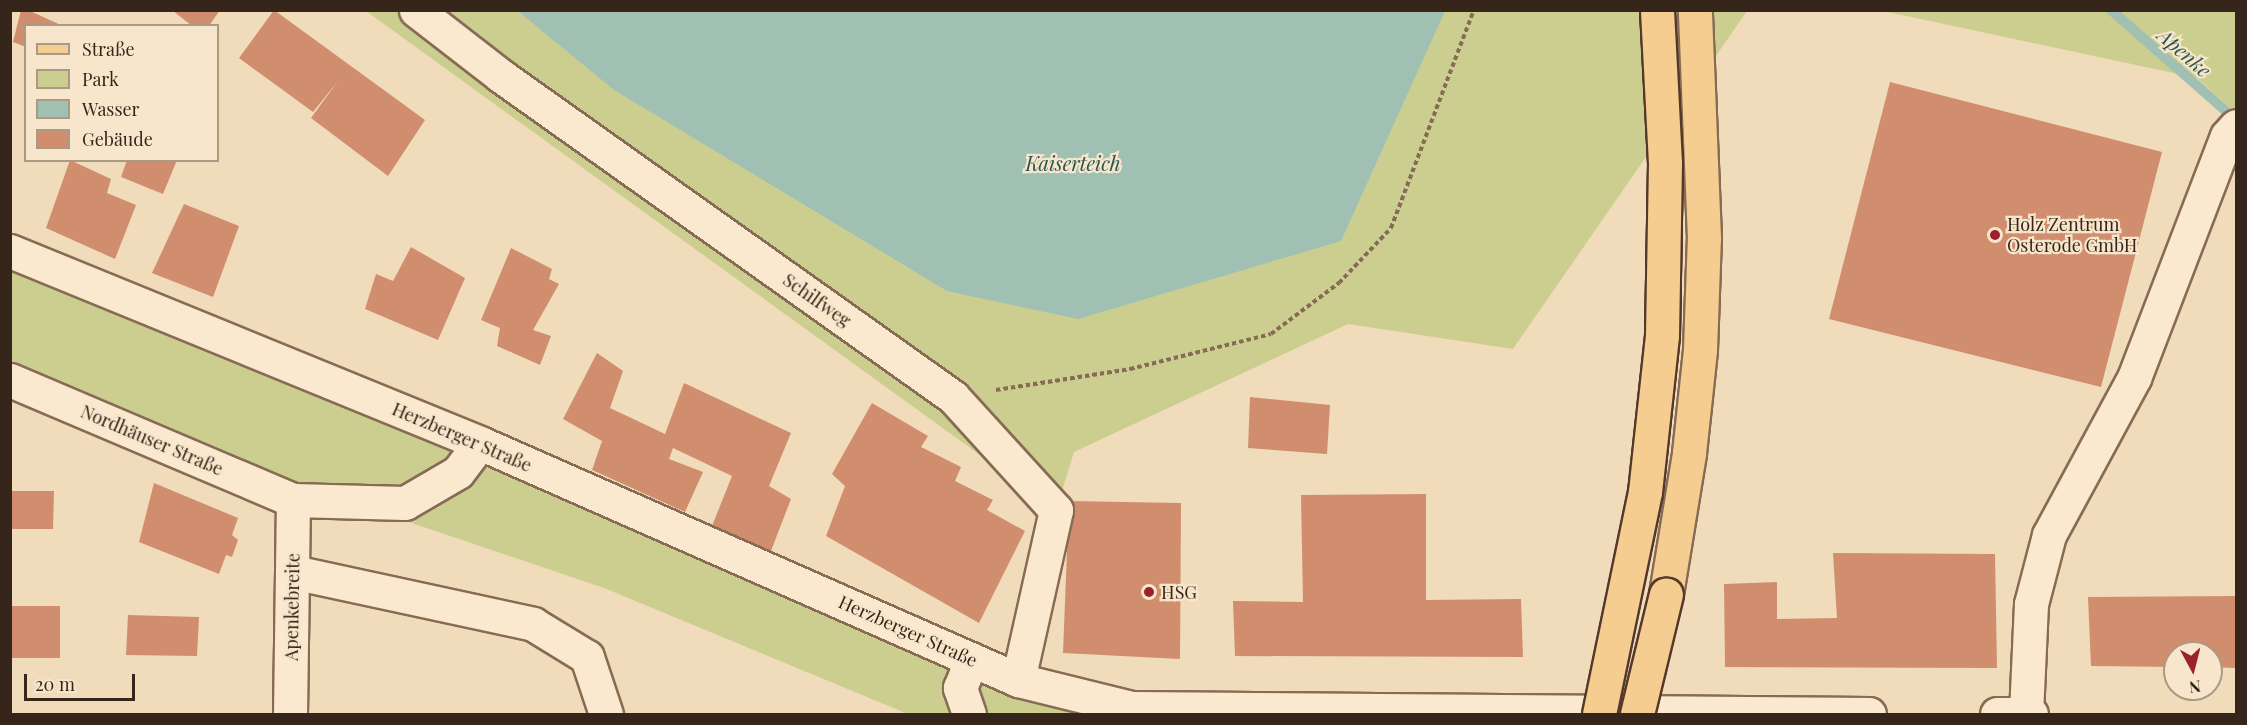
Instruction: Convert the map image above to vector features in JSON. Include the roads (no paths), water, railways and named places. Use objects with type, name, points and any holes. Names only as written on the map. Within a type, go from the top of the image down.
[{"type":"main road","points":[[1599,714],[1645,492],[1662,335],[1665,163],[1657,10]]},
{"type":"main road","points":[[1636,714],[1650,671],[1674,549],[1700,350],[1704,238],[1695,10]]},
{"type":"street","name":"Schilfweg","points":[[416,10],[501,76],[952,397],[1056,510],[1018,680]]},
{"type":"street","points":[[2026,714],[2031,604],[2049,535],[2134,378],[2232,131]]},
{"type":"street","name":"Herzberger Straße","points":[[10,251],[480,443],[1018,680],[1132,708],[1869,714]]},
{"type":"street","name":"Nordhäuser Straße","points":[[10,380],[293,500]]},
{"type":"street","points":[[293,500],[405,503],[458,472],[480,443]]},
{"type":"street","name":"Apenkebreite","points":[[290,714],[293,500]]},
{"type":"street","points":[[293,572],[533,624],[587,657],[606,714]]},
{"type":"street","points":[[969,714],[960,688],[972,659]]},
{"type":"street","points":[[1996,714],[2031,714]]},
{"type":"water","name":"Kaiserteich","points":[[518,11],[1445,11],[1341,241],[1078,319],[947,291],[614,90]]},
{"type":"waterway","name":"Apenke","points":[[2111,10],[2236,120]]},
{"type":"place","name":"Holz Zentrum Osterode GmbH","points":[[1995,235]]},
{"type":"place","name":"HSG","points":[[1149,592]]}]
